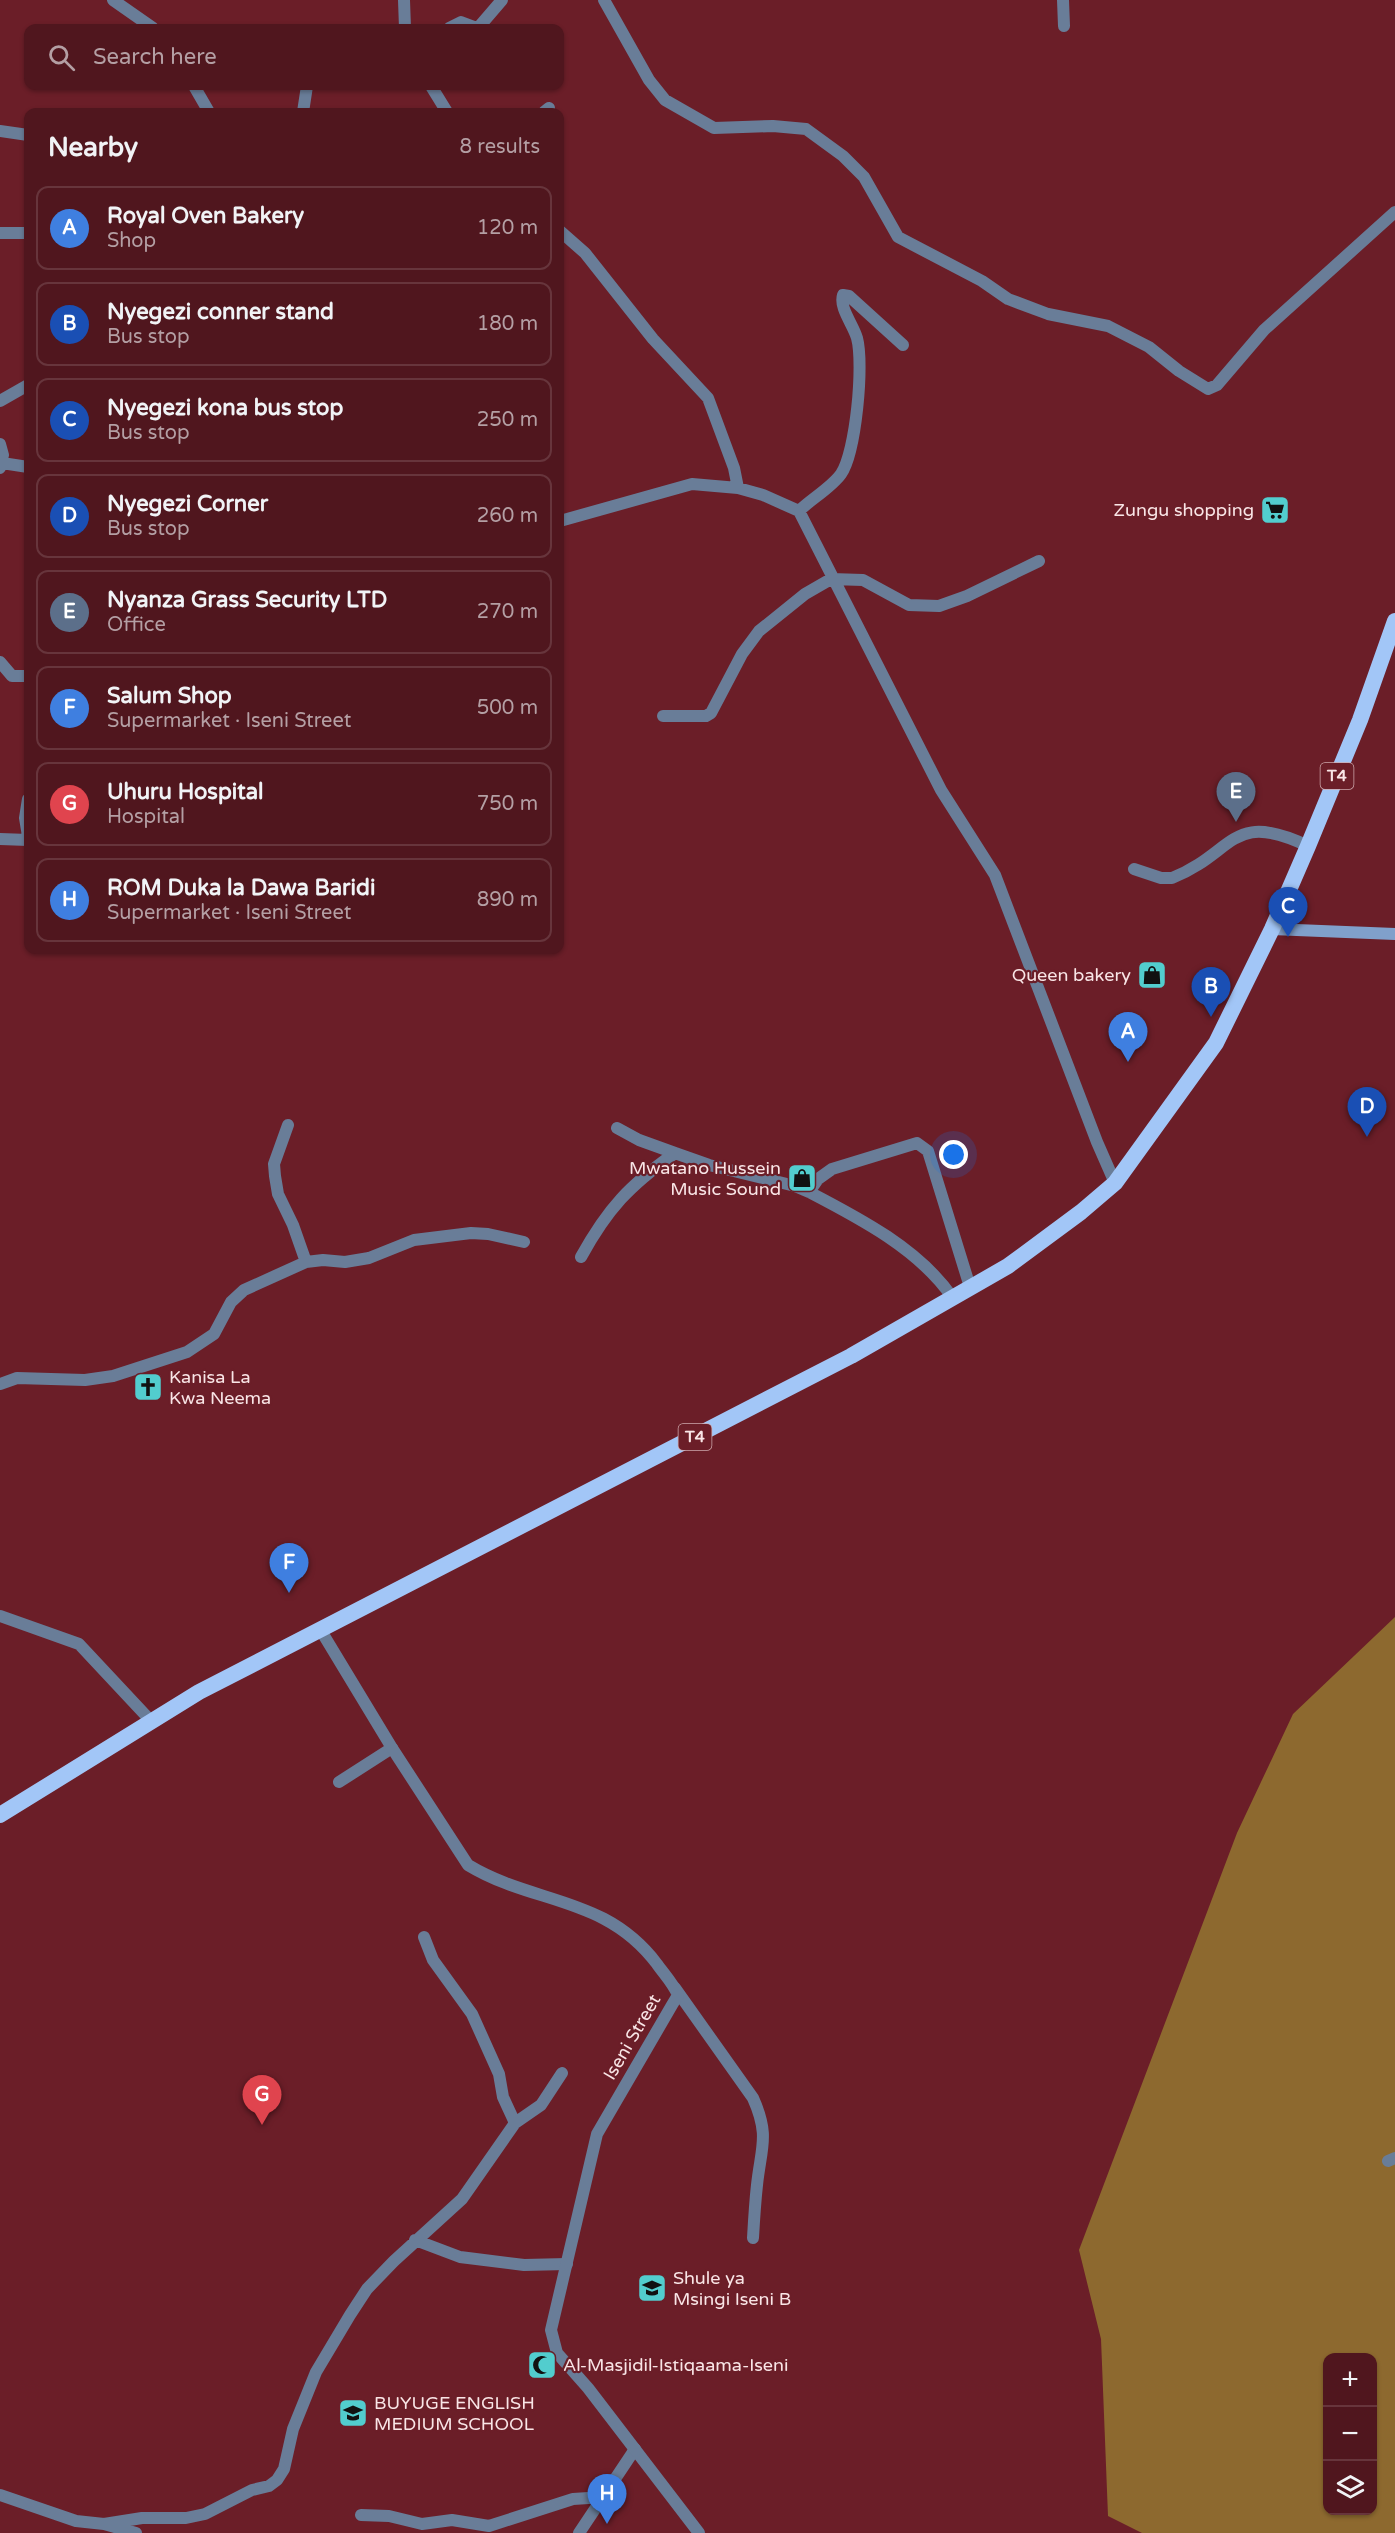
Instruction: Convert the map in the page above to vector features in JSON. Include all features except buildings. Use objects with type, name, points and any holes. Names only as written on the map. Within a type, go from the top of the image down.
[{"type":"highway","name":"T4","points":[[0,1815],[199,1692],[851,1356],[1008,1266],[1082,1212],[1115,1183],[1216,1043],[1272,929],[1308,846],[1360,720],[1395,621]]},
{"type":"main road","points":[[1272,929],[1395,934]]},
{"type":"street","points":[[113,0],[147,24]]},
{"type":"street","points":[[404,0],[405,24]]},
{"type":"street","points":[[481,24],[502,0]]},
{"type":"street","points":[[604,0],[649,80],[665,100],[714,128],[773,126],[806,129],[854,165],[881,205],[892,230],[904,241],[974,277],[1008,299],[1048,314],[1108,326],[1149,347],[1179,371],[1208,389],[1217,385],[1264,330],[1395,212]]},
{"type":"street","points":[[1063,0],[1064,26]]},
{"type":"street","points":[[196,90],[207,108]]},
{"type":"street","points":[[304,108],[306,90]]},
{"type":"street","points":[[433,90],[445,108]]},
{"type":"street","points":[[0,131],[24,134]]},
{"type":"street","points":[[0,233],[24,233]]},
{"type":"street","points":[[564,235],[585,253],[653,339],[708,398],[734,468],[738,488]]},
{"type":"street","points":[[799,511],[840,476],[846,465],[859,395],[860,359],[857,336],[843,306],[843,295],[849,296],[859,308],[903,345]]},
{"type":"street","points":[[0,401],[24,387]]},
{"type":"street","points":[[0,444],[1,466],[24,467]]},
{"type":"street","points":[[564,520],[692,484],[738,488],[763,495],[799,511],[831,579],[941,790],[995,875],[1097,1142],[1115,1183]]},
{"type":"street","points":[[663,716],[706,716],[711,713],[742,654],[759,631],[805,594],[831,579],[862,580],[909,605],[939,606],[967,596],[1039,561]]},
{"type":"street","points":[[0,662],[12,676],[24,676]]},
{"type":"street","points":[[1134,868],[1161,878],[1172,878],[1249,831],[1264,830],[1283,834],[1308,846]]},
{"type":"street","points":[[0,839],[24,838]]},
{"type":"street","points":[[288,1125],[274,1164],[275,1176],[278,1194],[293,1225],[306,1262]]},
{"type":"street","points":[[617,1128],[639,1140],[709,1166],[809,1191],[894,1242],[941,1282],[951,1297]]},
{"type":"street","points":[[809,1191],[818,1179],[832,1169],[917,1143],[923,1146],[928,1151],[970,1287]]},
{"type":"street","points":[[581,1257],[601,1221],[617,1201],[675,1153]]},
{"type":"street","points":[[0,1384],[17,1378],[85,1380],[113,1376],[187,1352],[214,1334],[231,1302],[244,1290],[306,1262],[323,1260],[345,1262],[369,1258],[414,1240],[471,1233],[488,1234],[524,1242]]},
{"type":"street","points":[[0,1616],[58,1634],[79,1644],[151,1721]]},
{"type":"street","name":"Iseni Street","points":[[320,1629],[392,1748],[468,1865],[484,1875],[575,1905],[609,1920],[651,1956],[678,1995],[597,2134],[551,2330],[552,2342],[557,2354],[588,2388],[699,2533]]},
{"type":"street","points":[[339,1782],[392,1748]]},
{"type":"street","points":[[424,1937],[433,1960],[472,2014],[499,2074],[503,2097],[515,2122]]},
{"type":"street","points":[[675,1988],[753,2098],[762,2117],[765,2142],[757,2184],[753,2238]]},
{"type":"street","points":[[104,2524],[142,2518],[186,2518],[205,2514],[252,2490],[269,2486],[277,2480],[284,2469],[293,2429],[316,2372],[367,2289],[416,2240],[462,2199],[498,2150],[515,2122],[535,2111],[561,2073]]},
{"type":"street","points":[[416,2240],[460,2257],[524,2265],[567,2264]]},
{"type":"street","points":[[579,2533],[635,2449]]},
{"type":"street","points":[[0,2495],[76,2521],[104,2524],[136,2533]]},
{"type":"street","points":[[361,2515],[389,2516],[422,2524],[452,2520],[489,2526],[573,2499],[604,2496]]},
{"type":"shaded area","points":[[1395,1617],[1395,2533],[1142,2533],[1108,2516],[1101,2339],[1079,2250],[1237,1833],[1293,1714]]},
{"type":"place","name":"Zungu shopping","points":[[1275,510]]},
{"type":"place","name":"Nyanza Grass Security LTD","points":[[1236,822]]},
{"type":"place","name":"Nyegezi kona bus stop","points":[[1288,937]]},
{"type":"place","name":"Queen bakery","points":[[1152,975]]},
{"type":"place","name":"Nyegezi conner stand","points":[[1211,1017]]},
{"type":"place","name":"Royal Oven Bakery","points":[[1128,1062]]},
{"type":"place","name":"Nyegezi Corner","points":[[1367,1137]]},
{"type":"place","name":"Mwatano Hussein Music Sound","points":[[802,1178]]},
{"type":"place","name":"Kanisa La Kwa Neema","points":[[148,1387]]},
{"type":"place","name":"Salum Shop","points":[[289,1593]]},
{"type":"place","name":"Uhuru Hospital","points":[[262,2125]]},
{"type":"place","name":"Shule ya Msingi Iseni B","points":[[652,2288]]},
{"type":"place","name":"Al-Masjidil-Istiqaama-Iseni","points":[[542,2365]]},
{"type":"place","name":"BUYUGE ENGLISH MEDIUM SCHOOL","points":[[353,2413]]},
{"type":"place","name":"ROM Duka la Dawa Baridi","points":[[607,2524]]}]
